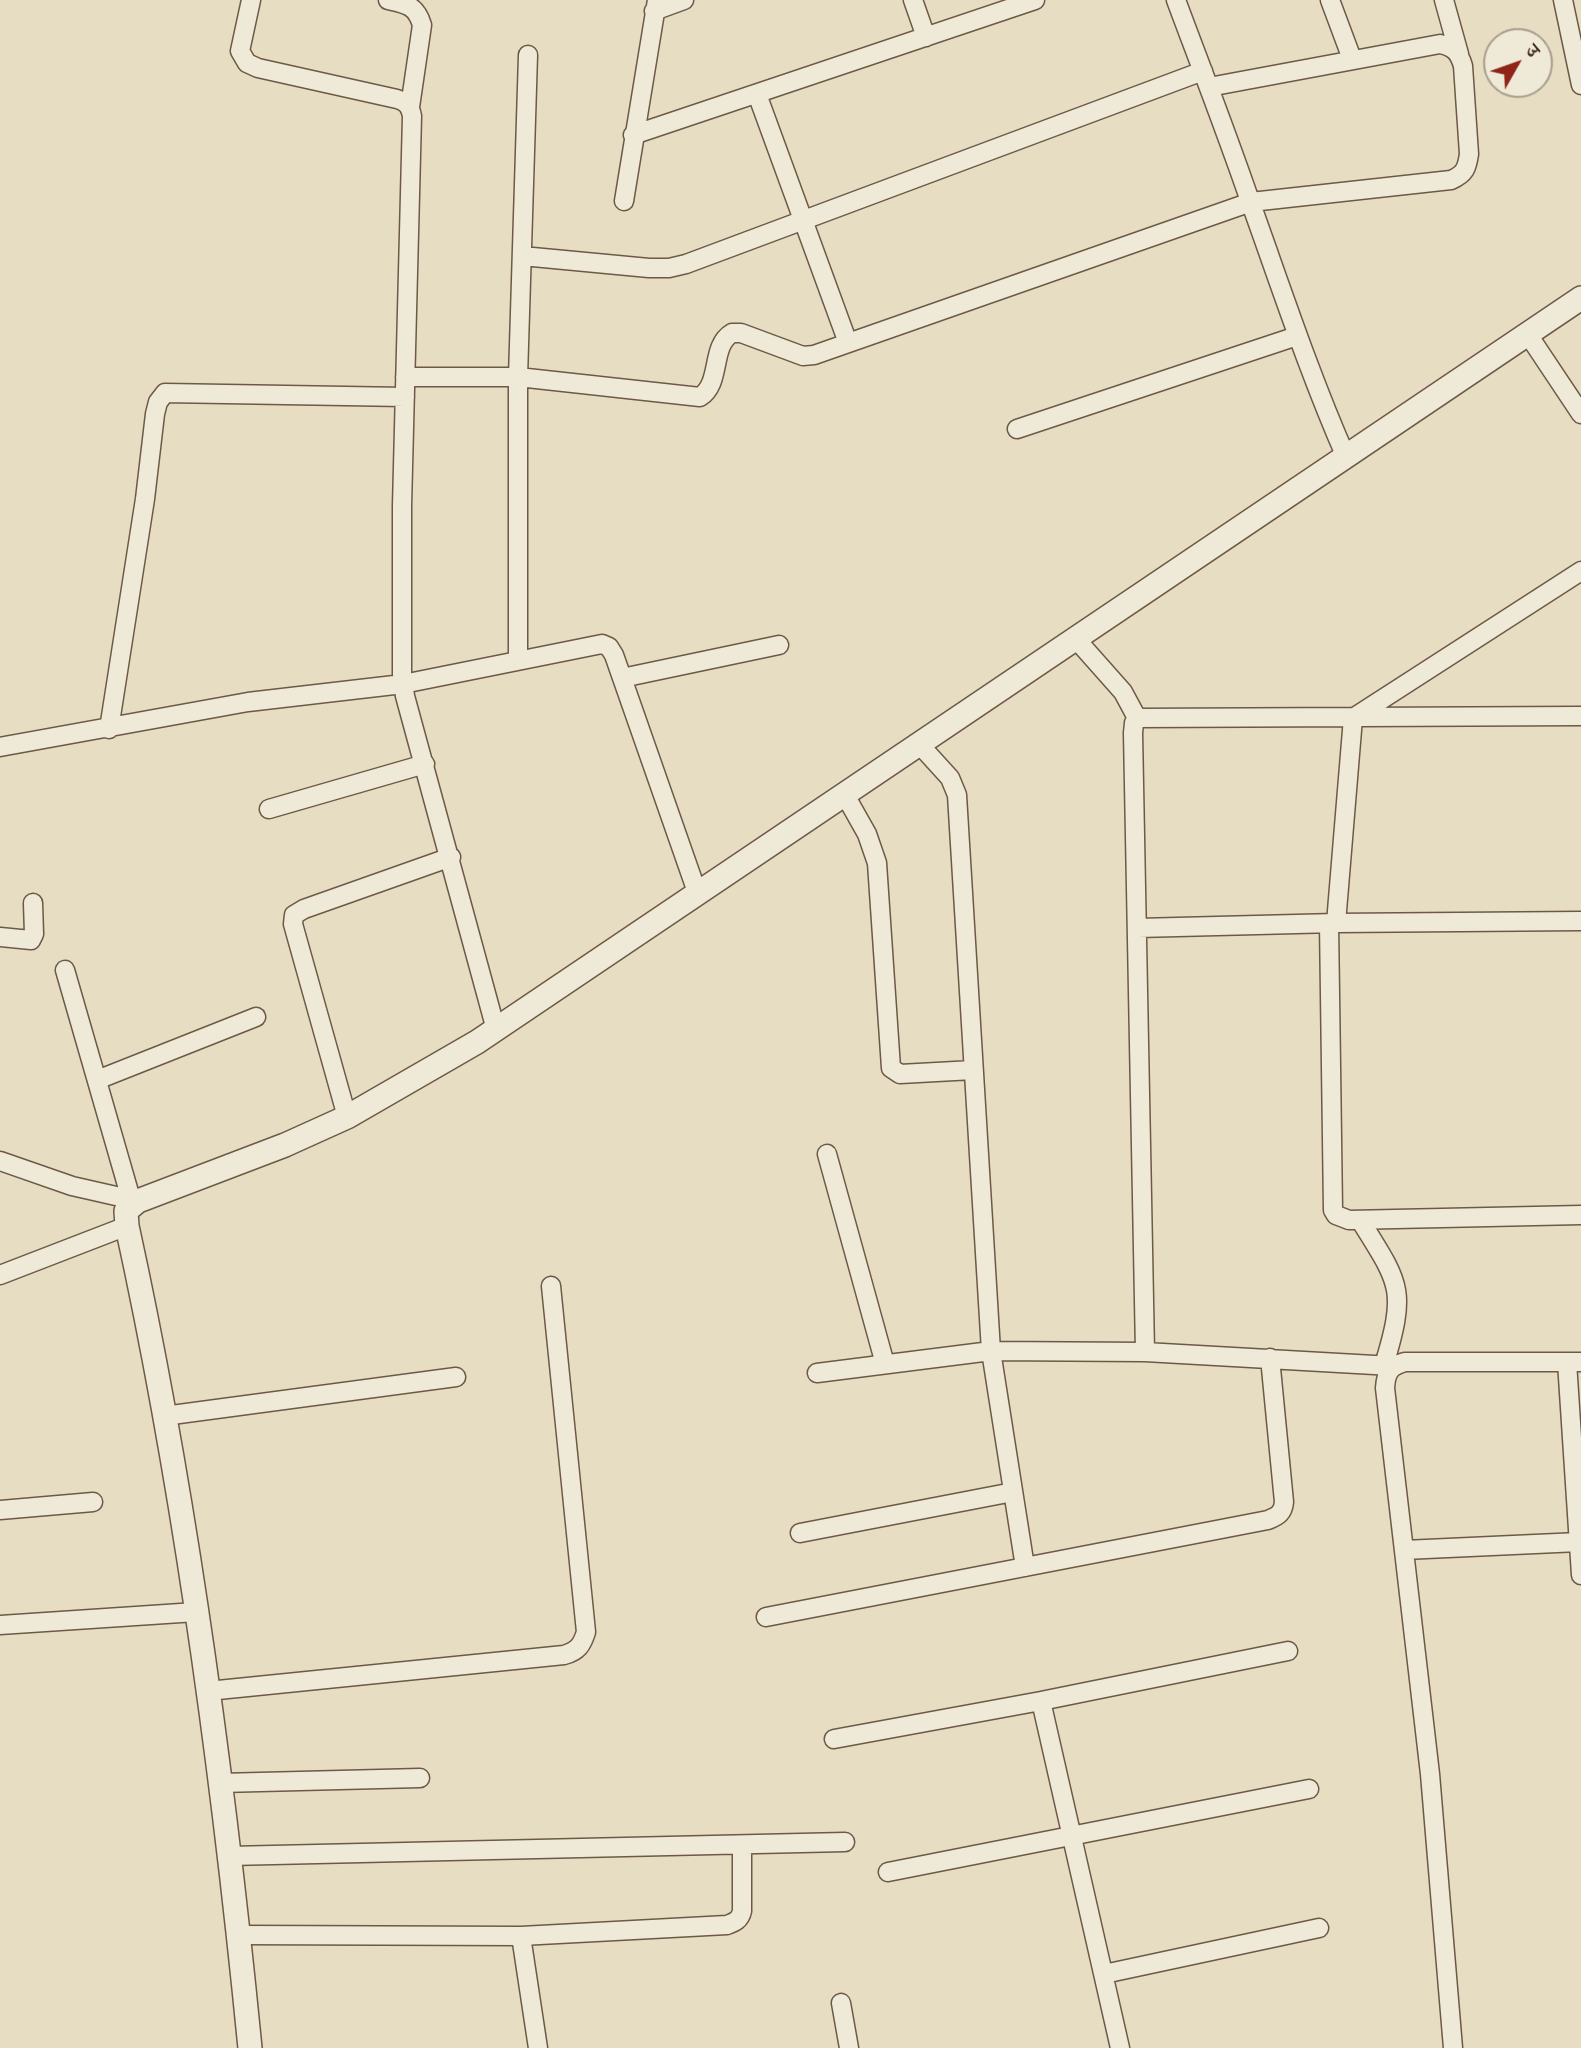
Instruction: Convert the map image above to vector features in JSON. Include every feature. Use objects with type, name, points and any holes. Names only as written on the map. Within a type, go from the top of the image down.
[{"type":"street","points":[[251,0],[240,51],[247,63],[258,68],[405,101],[410,107]]},
{"type":"street","points":[[388,0],[413,7],[419,13],[422,24],[410,107],[412,116],[401,640],[403,684],[496,1030]]},
{"type":"street","points":[[624,201],[656,5],[684,0]]},
{"type":"street","points":[[913,0],[926,37]]},
{"type":"street","points":[[634,135],[1035,0]]},
{"type":"street","points":[[1176,0],[1251,201],[1320,398],[1346,457]]},
{"type":"street","points":[[1330,0],[1352,59]]},
{"type":"street","points":[[405,377],[518,377],[700,397],[707,392],[711,383],[722,342],[732,333],[741,333],[803,356],[825,353],[1251,201],[1451,180],[1461,176],[1467,167],[1469,154],[1463,66],[1444,0]]},
{"type":"street","points":[[1563,0],[1581,85]]},
{"type":"street","points":[[522,256],[669,268],[1206,79],[1440,44],[1451,46],[1459,54]]},
{"type":"street","points":[[518,660],[518,377],[528,55]]},
{"type":"street","points":[[757,94],[848,343]]},
{"type":"street","points":[[0,1161],[72,1186],[134,1200],[285,1145],[347,1117],[496,1030],[1581,298]]},
{"type":"street","points":[[1527,333],[1581,414]]},
{"type":"street","points":[[1017,429],[1297,336]]},
{"type":"street","points":[[109,729],[145,499],[155,414],[158,402],[165,393],[405,397]]},
{"type":"street","points":[[1353,718],[1581,571]]},
{"type":"street","points":[[1076,639],[1123,692],[1137,718],[1133,733],[1145,1352]]},
{"type":"street","points":[[0,747],[248,702],[403,684],[602,644],[609,647],[614,655],[698,895]]},
{"type":"street","points":[[622,678],[779,645]]},
{"type":"street","points":[[1137,718],[1581,716]]},
{"type":"street","points":[[1353,718],[1332,923],[1333,1210],[1342,1219],[1360,1220],[1581,1215]]},
{"type":"street","points":[[920,745],[950,778],[957,795],[990,1350],[1025,1567]]},
{"type":"street","points":[[269,809],[425,764]]},
{"type":"street","points":[[845,795],[867,834],[877,863],[891,1068],[900,1074],[973,1070]]},
{"type":"street","points":[[347,1117],[293,923],[294,915],[304,909],[450,857]]},
{"type":"street","points":[[0,937],[31,940],[34,934],[33,903]]},
{"type":"street","points":[[1138,928],[1581,921]]},
{"type":"street","points":[[65,970],[134,1200]]},
{"type":"street","points":[[97,1080],[256,1017]]},
{"type":"street","points":[[827,1154],[885,1364]]},
{"type":"street","points":[[134,1200],[126,1211],[127,1226],[164,1416],[208,1691],[239,1935],[250,2048]]},
{"type":"street","points":[[1360,1220],[1393,1273],[1396,1283],[1396,1326],[1385,1388],[1431,1788],[1453,2048]]},
{"type":"street","points":[[0,1275],[127,1226]]},
{"type":"street","points":[[208,1691],[564,1655],[574,1652],[583,1644],[586,1632],[551,1286]]},
{"type":"street","points":[[817,1373],[990,1350],[1145,1352],[1388,1365],[1405,1362],[1574,1362],[1581,1575]]},
{"type":"street","points":[[766,1617],[1278,1516],[1283,1510],[1284,1502],[1270,1358]]},
{"type":"street","points":[[164,1416],[456,1377]]},
{"type":"street","points":[[800,1533],[1013,1492]]},
{"type":"street","points":[[0,1510],[93,1502]]},
{"type":"street","points":[[1404,1550],[1579,1542]]},
{"type":"street","points":[[0,1625],[196,1612]]},
{"type":"street","points":[[834,1739],[1288,1651]]},
{"type":"street","points":[[1041,1701],[1119,2048]]},
{"type":"street","points":[[220,1783],[420,1778]]},
{"type":"street","points":[[888,1872],[1309,1789]]},
{"type":"street","points":[[229,1856],[845,1842]]},
{"type":"street","points":[[239,1935],[521,1936],[727,1925],[741,1917],[743,1911],[742,1845]]},
{"type":"street","points":[[1104,1974],[1319,1928]]},
{"type":"street","points":[[521,1936],[538,2048]]},
{"type":"street","points":[[841,2003],[849,2048]]}]
